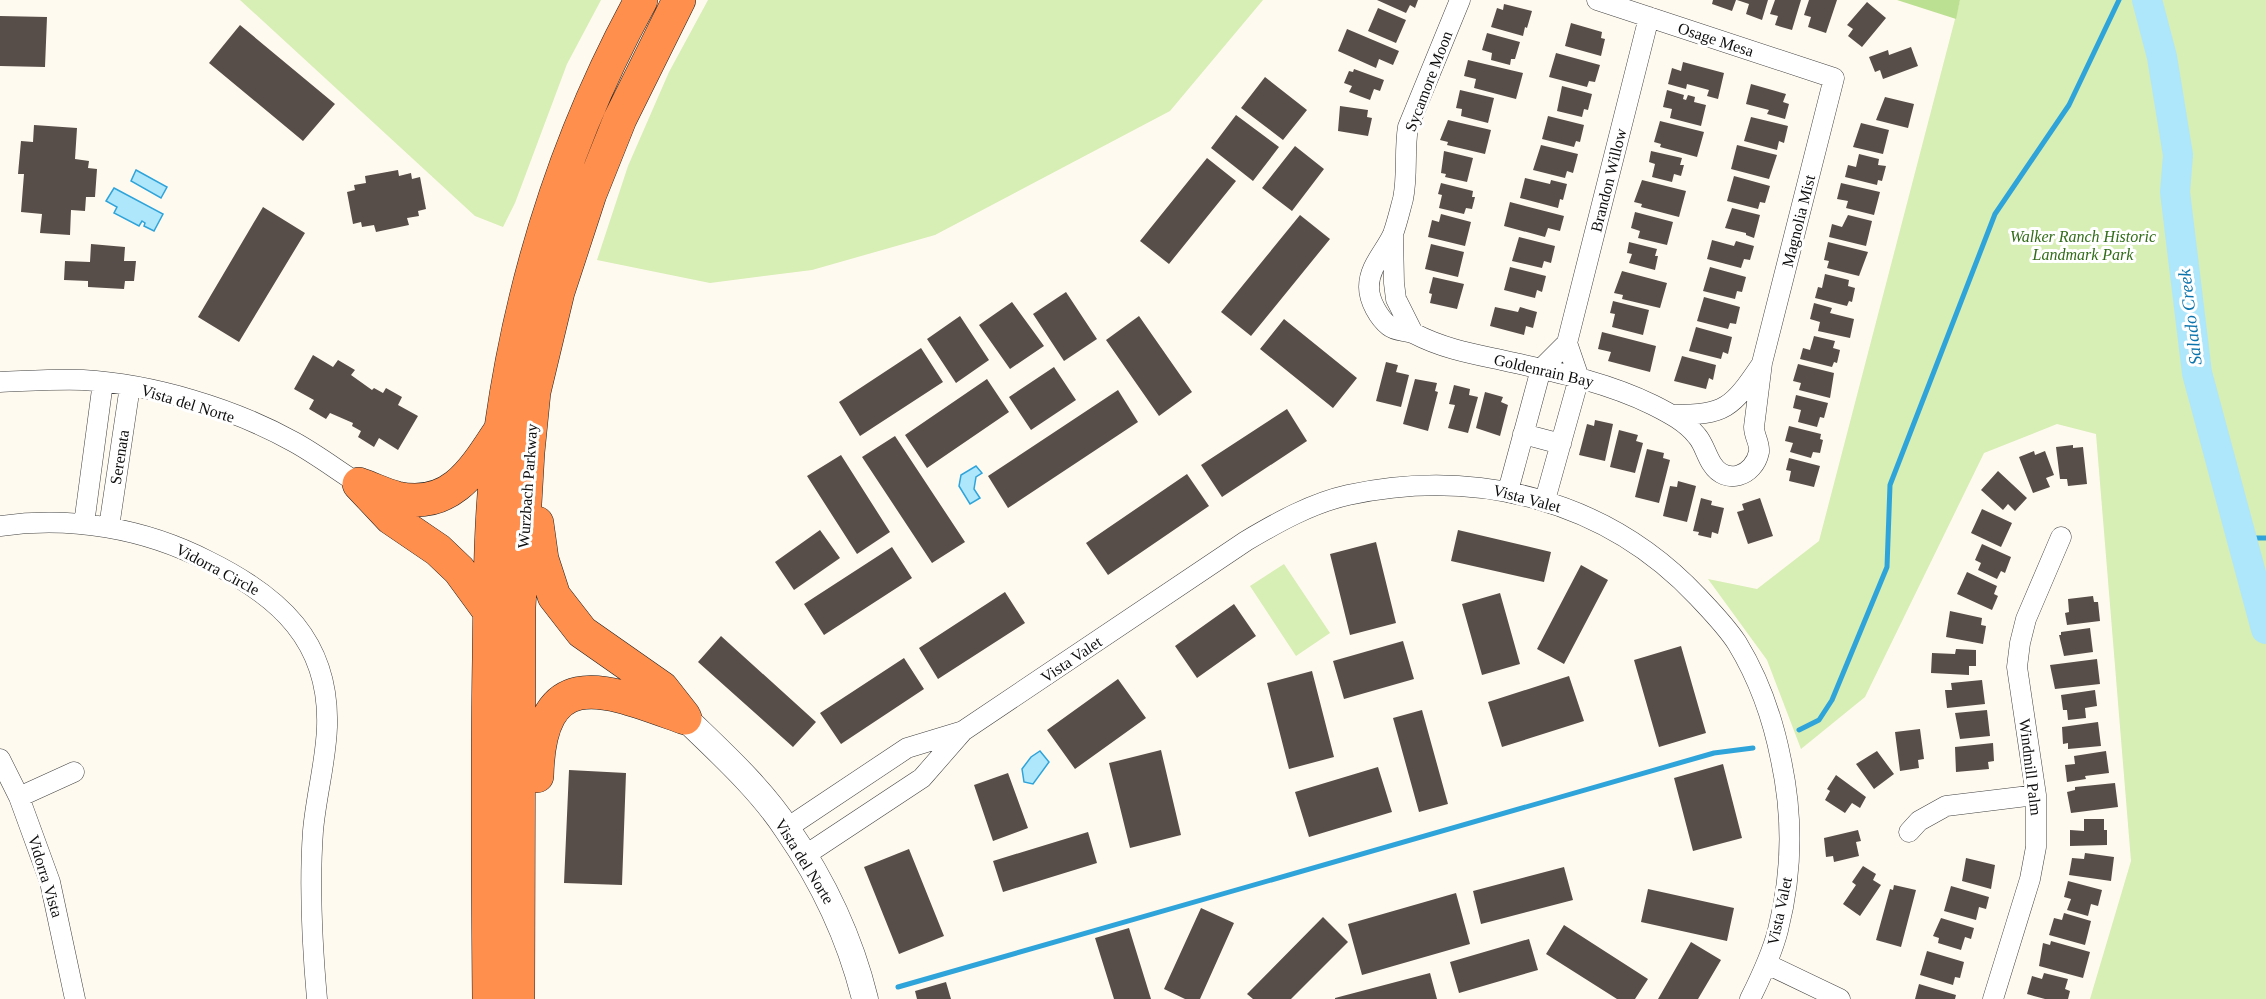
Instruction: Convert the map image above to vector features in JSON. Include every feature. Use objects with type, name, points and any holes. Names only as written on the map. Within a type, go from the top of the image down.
[{"type":"highway","name":"Wurzbach Parkway","points":[[489,999],[490,536],[500,430],[519,322],[539,246],[566,164],[599,82],[641,0]]},
{"type":"highway","name":"Wurzbach Parkway","points":[[518,999],[519,607],[528,452],[534,392],[570,256],[620,119],[679,0]]},
{"type":"highway","points":[[359,484],[398,498],[429,499],[453,490],[476,466],[500,430]]},
{"type":"highway","points":[[528,452],[542,559],[554,596],[582,632],[662,688],[685,718]]},
{"type":"highway","points":[[359,484],[391,518],[438,550],[459,570],[489,611]]},
{"type":"highway","points":[[532,999],[538,752],[543,730],[550,714],[570,695],[591,691],[616,694],[685,718]]},
{"type":"street","name":"Sycamore Moon","points":[[1413,333],[1396,299],[1392,234],[1405,181],[1405,144],[1408,127],[1460,0]]},
{"type":"street","name":"Osage Mesa","points":[[1597,0],[1834,78]]},
{"type":"street","name":"Brandon Willow","points":[[1567,343],[1649,17]]},
{"type":"street","name":"Magnolia Mist","points":[[1673,415],[1697,435],[1712,464],[1719,471],[1729,476],[1740,476],[1748,472],[1755,464],[1759,443],[1754,435],[1754,427],[1762,363],[1834,78]]},
{"type":"street","name":"Goldenrain Bay","points":[[1413,333],[1444,348],[1604,384],[1673,415]]},
{"type":"street","points":[[1508,491],[1541,369],[1567,343],[1579,378],[1545,500]]},
{"type":"street","name":"Magnolia Mist","points":[[1673,415],[1710,414],[1723,410],[1745,390],[1762,363]]},
{"type":"street","name":"Vista del Norte","points":[[0,382],[40,380],[103,382],[186,398],[293,441],[359,484]]},
{"type":"street","name":"Serenata","points":[[84,524],[103,382]]},
{"type":"street","name":"Serenata","points":[[108,527],[130,386]]},
{"type":"street","points":[[1523,434],[1561,444]]},
{"type":"street","points":[[93,458],[119,460]]},
{"type":"street","name":"Vista Valet","points":[[804,856],[922,778],[963,731],[1246,541],[1278,522],[1348,495],[1400,488],[1485,487],[1545,500],[1604,525],[1633,542],[1677,575],[1736,642],[1768,709],[1778,742],[1789,815],[1787,888],[1778,931],[1755,997]]},
{"type":"street","name":"Vidorra Circle","points":[[0,526],[84,524],[140,534],[183,548],[257,588],[280,608],[313,652],[322,676],[327,728],[316,799],[311,858],[311,912],[317,999]]},
{"type":"street","name":"Windmill Palm","points":[[1993,999],[2030,879],[2037,837],[2036,795],[2018,667],[2020,643],[2026,619],[2061,537]]},
{"type":"street","name":"Vista del Norte","points":[[685,718],[754,789],[787,828],[836,912],[857,966],[865,999]]},
{"type":"street","name":"Vista Valet","points":[[787,828],[907,748],[963,731]]},
{"type":"street","name":"Vidorra Vista","points":[[0,759],[20,797],[50,882],[75,999]]},
{"type":"street","points":[[20,797],[74,772]]},
{"type":"street","points":[[1909,832],[1919,821],[1946,806],[2036,795]]},
{"type":"street","points":[[1767,964],[1832,997]]},
{"type":"green space","points":[[240,0],[601,0],[567,64],[515,203],[503,227],[475,216]]},
{"type":"green space","points":[[708,0],[1263,0],[1170,111],[935,235],[812,270],[710,283],[597,260],[628,166],[669,72]]},
{"type":"green space","points":[[1897,0],[1960,0],[1956,19]]},
{"type":"green space","name":"Walker Ranch Historic Landmark Park","points":[[1960,0],[2266,0],[2266,999],[2090,999],[2131,861],[2096,434],[2057,424],[1984,453],[1865,697],[1801,749],[1767,660],[1708,579],[1757,589],[1819,541]]},
{"type":"green space","points":[[1284,564],[1330,633],[1296,656],[1250,586]]},
{"type":"water","points":[[136,170],[167,187],[161,198],[131,181]]},
{"type":"water","points":[[114,188],[163,214],[154,231],[144,226],[145,223],[142,221],[139,226],[114,213],[117,207],[106,201]]},
{"type":"water","points":[[976,466],[982,473],[976,477],[974,489],[980,498],[970,504],[959,486],[961,475]]},
{"type":"water","points":[[1040,751],[1049,762],[1033,784],[1024,782],[1022,769],[1031,757]]},
{"type":"building","points":[[1377,0],[1418,0],[1415,8],[1410,5],[1406,13]]},
{"type":"building","points":[[1713,0],[1736,0],[1732,11],[1712,4]]},
{"type":"building","points":[[1737,0],[1768,0],[1762,20],[1746,14],[1749,4]]},
{"type":"building","points":[[1775,0],[1801,0],[1792,30],[1775,25],[1778,16],[1770,14]]},
{"type":"building","points":[[1809,0],[1837,0],[1826,33],[1808,27],[1811,17],[1804,15]]},
{"type":"building","points":[[1867,2],[1886,18],[1862,47],[1848,36],[1853,29],[1847,25]]},
{"type":"building","points":[[1504,4],[1532,11],[1523,36],[1491,27],[1497,8],[1503,10]]},
{"type":"building","points":[[1378,8],[1406,20],[1396,43],[1368,31]]},
{"type":"building","points":[[0,16],[47,17],[45,67],[0,66]]},
{"type":"building","points":[[1571,23],[1602,32],[1601,38],[1605,39],[1601,56],[1565,46]]},
{"type":"building","points":[[240,25],[335,104],[303,141],[209,63]]},
{"type":"building","points":[[1347,29],[1399,51],[1393,65],[1379,59],[1376,68],[1338,51]]},
{"type":"building","points":[[1487,33],[1520,42],[1515,59],[1511,59],[1510,65],[1491,60],[1492,53],[1482,50]]},
{"type":"building","points":[[1911,47],[1918,66],[1883,79],[1880,70],[1875,72],[1869,57],[1888,50],[1889,55]]},
{"type":"building","points":[[1556,53],[1600,65],[1595,82],[1589,81],[1587,87],[1549,77]]},
{"type":"building","points":[[1468,60],[1523,73],[1516,99],[1474,88],[1476,79],[1464,76]]},
{"type":"building","points":[[1683,62],[1724,73],[1718,99],[1707,96],[1709,90],[1687,84],[1686,89],[1668,84],[1672,68],[1681,71]]},
{"type":"building","points":[[1354,69],[1384,80],[1380,91],[1374,89],[1370,100],[1349,92],[1352,86],[1344,83],[1349,71],[1353,72]]},
{"type":"building","points":[[1265,77],[1307,110],[1283,140],[1241,108]]},
{"type":"building","points":[[1751,84],[1786,94],[1783,102],[1789,104],[1785,119],[1767,114],[1769,110],[1746,104]]},
{"type":"building","points":[[1562,86],[1592,94],[1588,110],[1584,109],[1582,117],[1557,111]]},
{"type":"building","points":[[1460,90],[1494,98],[1488,123],[1461,116],[1462,109],[1456,108]]},
{"type":"building","points":[[1667,90],[1684,95],[1683,99],[1686,100],[1688,95],[1695,97],[1694,102],[1706,105],[1701,126],[1670,118],[1672,109],[1663,107]]},
{"type":"building","points":[[1885,97],[1914,104],[1908,128],[1876,120]]},
{"type":"building","points":[[1340,106],[1368,110],[1367,117],[1372,118],[1368,136],[1338,131]]},
{"type":"building","points":[[1236,115],[1279,147],[1253,181],[1211,148]]},
{"type":"building","points":[[1548,116],[1584,125],[1580,142],[1576,141],[1574,147],[1542,139]]},
{"type":"building","points":[[1751,117],[1788,126],[1784,143],[1779,141],[1777,150],[1744,141]]},
{"type":"building","points":[[1448,120],[1491,130],[1485,154],[1447,145],[1448,142],[1440,140]]},
{"type":"building","points":[[1660,121],[1704,132],[1697,157],[1660,147],[1661,144],[1654,142]]},
{"type":"building","points":[[1861,123],[1889,130],[1883,154],[1853,147]]},
{"type":"building","points":[[34,125],[77,128],[75,159],[89,161],[88,168],[97,169],[95,197],[86,197],[85,211],[71,210],[70,235],[40,233],[42,214],[21,212],[24,174],[18,174],[21,141],[33,142]]},
{"type":"building","points":[[1541,145],[1578,154],[1573,173],[1567,171],[1565,178],[1533,170]]},
{"type":"building","points":[[1737,145],[1777,155],[1769,179],[1731,169]]},
{"type":"building","points":[[1295,146],[1324,169],[1292,211],[1262,188]]},
{"type":"building","points":[[1444,151],[1473,158],[1467,182],[1445,177],[1446,174],[1441,173]]},
{"type":"building","points":[[1651,151],[1682,158],[1680,165],[1684,165],[1681,176],[1674,174],[1672,182],[1652,177],[1655,164],[1649,162]]},
{"type":"building","points":[[1859,154],[1879,159],[1878,165],[1886,166],[1882,181],[1878,180],[1877,185],[1845,177],[1848,165],[1856,167]]},
{"type":"building","points":[[1207,158],[1236,181],[1169,264],[1140,241]]},
{"type":"building","points":[[398,170],[399,176],[411,173],[412,179],[420,177],[426,209],[418,211],[419,216],[407,218],[409,225],[376,232],[374,225],[362,227],[361,222],[353,224],[347,192],[355,190],[354,185],[366,183],[365,176]]},
{"type":"building","points":[[1734,176],[1770,186],[1765,203],[1760,202],[1758,209],[1727,201]]},
{"type":"building","points":[[1525,178],[1550,184],[1551,180],[1567,184],[1563,200],[1560,199],[1558,208],[1520,198]]},
{"type":"building","points":[[1642,180],[1686,191],[1679,217],[1641,207],[1642,204],[1634,202]]},
{"type":"building","points":[[1441,183],[1473,191],[1472,197],[1475,197],[1472,209],[1466,208],[1464,214],[1439,208],[1442,195],[1438,194]]},
{"type":"building","points":[[1841,183],[1880,192],[1874,215],[1846,208],[1848,201],[1837,199]]},
{"type":"building","points":[[1510,202],[1564,216],[1560,231],[1548,228],[1545,237],[1504,226]]},
{"type":"building","points":[[263,207],[305,233],[239,342],[198,317]]},
{"type":"building","points":[[1732,208],[1760,215],[1754,238],[1746,233],[1725,228]]},
{"type":"building","points":[[1635,212],[1673,222],[1667,245],[1638,238],[1640,231],[1631,228]]},
{"type":"building","points":[[1441,214],[1471,222],[1465,246],[1428,237],[1432,220],[1439,222]]},
{"type":"building","points":[[1300,215],[1330,239],[1251,336],[1221,312]]},
{"type":"building","points":[[1848,215],[1872,221],[1866,246],[1829,237],[1832,224],[1842,227]]},
{"type":"building","points":[[1519,237],[1555,246],[1551,263],[1544,261],[1542,268],[1512,261]]},
{"type":"building","points":[[1712,240],[1734,246],[1736,241],[1754,246],[1750,260],[1744,259],[1741,268],[1707,259]]},
{"type":"building","points":[[1629,242],[1657,249],[1655,270],[1629,263],[1632,254],[1627,253]]},
{"type":"building","points":[[1828,242],[1868,252],[1859,276],[1827,268],[1829,261],[1824,260]]},
{"type":"building","points":[[91,244],[125,247],[124,261],[136,261],[134,281],[125,281],[124,289],[88,287],[88,281],[64,280],[65,261],[90,262]]},
{"type":"building","points":[[1431,244],[1464,252],[1458,277],[1425,269]]},
{"type":"building","points":[[1510,267],[1546,276],[1542,292],[1537,290],[1535,298],[1504,290]]},
{"type":"building","points":[[1710,267],[1746,277],[1742,292],[1737,291],[1735,299],[1703,291]]},
{"type":"building","points":[[1622,271],[1667,283],[1660,308],[1622,299],[1623,295],[1614,293]]},
{"type":"building","points":[[1825,274],[1849,280],[1848,286],[1855,288],[1852,302],[1849,301],[1847,306],[1815,298],[1818,287],[1822,288]]},
{"type":"building","points":[[1433,277],[1464,284],[1457,309],[1430,303],[1432,294],[1429,293]]},
{"type":"building","points":[[1066,292],[1097,339],[1064,361],[1033,314]]},
{"type":"building","points":[[1704,297],[1740,307],[1736,324],[1730,323],[1728,329],[1697,321]]},
{"type":"building","points":[[1613,301],[1649,310],[1643,335],[1612,327],[1615,314],[1610,313]]},
{"type":"building","points":[[1012,302],[1044,346],[1010,369],[979,325]]},
{"type":"building","points":[[1814,303],[1832,308],[1830,313],[1854,319],[1850,338],[1818,331],[1820,322],[1810,319]]},
{"type":"building","points":[[1495,307],[1518,312],[1520,307],[1537,312],[1533,328],[1526,326],[1524,335],[1490,326]]},
{"type":"building","points":[[960,316],[989,360],[956,383],[927,339]]},
{"type":"building","points":[[1139,316],[1192,392],[1159,416],[1106,340]]},
{"type":"building","points":[[1284,319],[1357,378],[1333,408],[1260,349]]},
{"type":"building","points":[[1696,327],[1732,337],[1728,354],[1723,352],[1721,359],[1689,351]]},
{"type":"building","points":[[1602,332],[1656,346],[1650,372],[1608,361],[1611,352],[1598,349]]},
{"type":"building","points":[[1814,336],[1835,341],[1833,348],[1840,350],[1837,363],[1834,362],[1832,367],[1800,359],[1803,348],[1810,350]]},
{"type":"building","points":[[921,348],[943,382],[860,436],[839,402]]},
{"type":"building","points":[[313,355],[333,367],[338,360],[355,370],[351,375],[372,390],[374,388],[383,393],[386,388],[402,397],[398,405],[418,416],[398,450],[379,438],[374,447],[358,437],[361,431],[352,426],[353,423],[330,413],[326,419],[309,409],[314,400],[294,389]]},
{"type":"building","points":[[1682,356],[1716,365],[1713,380],[1709,378],[1706,389],[1674,381]]},
{"type":"building","points":[[1386,362],[1398,365],[1396,372],[1409,375],[1401,407],[1376,401]]},
{"type":"building","points":[[1798,364],[1834,373],[1830,398],[1799,390],[1801,383],[1793,381]]},
{"type":"building","points":[[1054,367],[1076,400],[1031,430],[1009,397]]},
{"type":"building","points":[[987,379],[1009,412],[927,468],[905,435]]},
{"type":"building","points":[[1415,379],[1437,383],[1435,391],[1438,392],[1428,431],[1403,424]]},
{"type":"building","points":[[1454,385],[1470,389],[1469,395],[1478,397],[1468,433],[1448,428],[1455,405],[1449,404]]},
{"type":"building","points":[[1118,390],[1138,422],[1008,508],[988,476]]},
{"type":"building","points":[[1485,392],[1503,397],[1501,402],[1508,405],[1500,436],[1476,428]]},
{"type":"building","points":[[1796,395],[1828,403],[1824,418],[1820,417],[1817,427],[1798,422],[1801,410],[1793,408]]},
{"type":"building","points":[[1287,409],[1307,441],[1222,497],[1201,465]]},
{"type":"building","points":[[1595,420],[1613,424],[1605,461],[1579,455],[1587,424],[1594,426]]},
{"type":"building","points":[[1789,426],[1821,434],[1820,439],[1823,440],[1820,453],[1813,452],[1811,458],[1790,452],[1793,443],[1785,441]]},
{"type":"building","points":[[1619,430],[1638,435],[1636,441],[1643,443],[1635,473],[1610,467]]},
{"type":"building","points":[[895,436],[965,542],[932,563],[862,457]]},
{"type":"building","points":[[2073,445],[2073,448],[2083,447],[2087,484],[2068,486],[2067,479],[2060,479],[2056,447]]},
{"type":"building","points":[[1647,449],[1664,453],[1663,458],[1670,460],[1659,503],[1635,497]]},
{"type":"building","points":[[2034,451],[2035,455],[2045,451],[2054,475],[2046,478],[2050,487],[2033,493],[2019,457]]},
{"type":"building","points":[[841,455],[890,532],[857,554],[807,476]]},
{"type":"building","points":[[1789,458],[1820,466],[1814,487],[1789,481],[1791,471],[1786,470]]},
{"type":"building","points":[[1998,471],[2027,498],[2015,511],[2008,504],[2003,510],[1981,490]]},
{"type":"building","points":[[1187,474],[1209,506],[1108,575],[1086,543]]},
{"type":"building","points":[[1678,481],[1696,486],[1687,522],[1663,516],[1670,486],[1677,487]]},
{"type":"building","points":[[1701,498],[1712,501],[1711,505],[1724,508],[1718,534],[1712,532],[1711,538],[1698,535],[1699,532],[1693,531]]},
{"type":"building","points":[[1760,498],[1773,536],[1748,544],[1737,512],[1744,510],[1742,504]]},
{"type":"building","points":[[1982,509],[2012,523],[2001,547],[1971,533]]},
{"type":"building","points":[[820,530],[840,558],[794,590],[775,562]]},
{"type":"building","points":[[1458,530],[1551,552],[1544,582],[1451,561]]},
{"type":"building","points":[[1376,542],[1396,623],[1350,635],[1330,554]]},
{"type":"building","points":[[1982,544],[2011,557],[2005,573],[2001,571],[1997,579],[1978,570],[1981,563],[1975,560]]},
{"type":"building","points":[[892,547],[912,578],[824,635],[804,604]]},
{"type":"building","points":[[1581,565],[1608,580],[1564,664],[1537,649]]},
{"type":"building","points":[[1967,572],[1997,586],[1994,594],[1998,596],[1992,610],[1957,594]]},
{"type":"building","points":[[1005,592],[1025,623],[938,679],[919,648]]},
{"type":"building","points":[[1500,593],[1520,664],[1482,675],[1462,604]]},
{"type":"building","points":[[2093,596],[2094,602],[2098,602],[2100,621],[2067,625],[2065,613],[2069,612],[2068,599]]},
{"type":"building","points":[[1234,604],[1256,636],[1197,678],[1175,646]]},
{"type":"building","points":[[1950,611],[1982,618],[1981,625],[1986,626],[1983,644],[1946,637]]},
{"type":"building","points":[[2090,628],[2093,652],[2064,656],[2059,635],[2061,632]]},
{"type":"building","points":[[721,636],[816,722],[793,747],[698,662]]},
{"type":"building","points":[[1403,641],[1414,679],[1344,699],[1333,661]]},
{"type":"building","points":[[1681,646],[1706,733],[1659,747],[1634,660]]},
{"type":"building","points":[[1956,649],[1976,650],[1976,666],[1969,666],[1969,675],[1931,673],[1932,653],[1955,654]]},
{"type":"building","points":[[904,658],[924,689],[841,744],[820,713]]},
{"type":"building","points":[[2097,659],[2100,684],[2055,689],[2050,665]]},
{"type":"building","points":[[1312,671],[1334,757],[1289,769],[1267,683]]},
{"type":"building","points":[[1569,676],[1584,721],[1502,747],[1488,702]]},
{"type":"building","points":[[1118,679],[1146,718],[1075,769],[1047,730]]},
{"type":"building","points":[[1982,680],[1985,704],[1947,708],[1945,690],[1952,690],[1951,683]]},
{"type":"building","points":[[2095,690],[2097,706],[2085,708],[2086,718],[2068,720],[2067,710],[2063,710],[2061,695]]},
{"type":"building","points":[[1422,710],[1448,804],[1419,812],[1393,718]]},
{"type":"building","points":[[1987,710],[1990,736],[1960,739],[1955,713]]},
{"type":"building","points":[[2098,722],[2101,746],[2068,749],[2068,743],[2063,744],[2062,727]]},
{"type":"building","points":[[1920,729],[1924,759],[1918,760],[1919,768],[1900,771],[1895,732]]},
{"type":"building","points":[[1993,743],[1994,761],[1988,762],[1989,769],[1956,772],[1955,747]]},
{"type":"building","points":[[1161,750],[1181,835],[1130,848],[1109,763]]},
{"type":"building","points":[[1877,751],[1894,774],[1874,789],[1856,764]]},
{"type":"building","points":[[2106,751],[2109,773],[2085,776],[2086,779],[2067,782],[2065,765],[2075,764],[2074,756]]},
{"type":"building","points":[[1723,764],[1742,838],[1693,851],[1674,778]]},
{"type":"building","points":[[1378,767],[1392,812],[1309,837],[1295,792]]},
{"type":"building","points":[[569,770],[626,773],[622,885],[564,883]]},
{"type":"building","points":[[1008,773],[1028,828],[993,841],[974,785]]},
{"type":"building","points":[[1836,775],[1866,797],[1860,808],[1852,803],[1845,813],[1825,800],[1830,791],[1827,789]]},
{"type":"building","points":[[2115,783],[2118,807],[2071,813],[2067,792],[2075,790],[2075,787]]},
{"type":"building","points":[[2084,819],[2104,819],[2107,845],[2070,846],[2070,830],[2084,831]]},
{"type":"building","points":[[1858,830],[1861,841],[1856,842],[1859,856],[1834,862],[1833,856],[1826,857],[1824,838]]},
{"type":"building","points":[[1088,832],[1097,863],[1003,892],[993,861]]},
{"type":"building","points":[[909,849],[944,936],[899,954],[864,867]]},
{"type":"building","points":[[2085,853],[2114,857],[2111,881],[2069,875],[2072,858],[2084,859]]},
{"type":"building","points":[[1966,858],[1995,865],[1991,889],[1962,881]]},
{"type":"building","points":[[1863,866],[1876,874],[1873,880],[1881,885],[1860,916],[1843,904],[1856,885],[1852,882]]},
{"type":"building","points":[[1564,867],[1573,900],[1481,924],[1473,891]]},
{"type":"building","points":[[2068,881],[2102,890],[2098,906],[2091,904],[2088,916],[2067,910],[2071,899],[2064,897]]},
{"type":"building","points":[[1894,885],[1916,890],[1901,947],[1876,940],[1890,889],[1893,890]]},
{"type":"building","points":[[1951,886],[1989,897],[1986,909],[1979,907],[1976,920],[1944,911]]},
{"type":"building","points":[[1648,889],[1734,908],[1727,941],[1641,922]]},
{"type":"building","points":[[1456,893],[1470,944],[1362,975],[1348,924]]},
{"type":"building","points":[[1201,908],[1234,923],[1200,999],[1185,999],[1164,989]]},
{"type":"building","points":[[2064,913],[2091,921],[2085,945],[2049,935],[2054,918],[2062,920]]},
{"type":"building","points":[[1323,917],[1348,942],[1291,999],[1253,999],[1247,994]]},
{"type":"building","points":[[1941,918],[1974,928],[1971,939],[1965,937],[1961,950],[1938,943],[1939,938],[1933,936]]},
{"type":"building","points":[[1564,925],[1648,979],[1635,999],[1617,999],[1546,954]]},
{"type":"building","points":[[1129,928],[1151,999],[1114,999],[1095,938]]},
{"type":"building","points":[[1529,939],[1538,970],[1459,993],[1450,962]]},
{"type":"building","points":[[2051,941],[2090,952],[2083,978],[2039,966],[2043,943],[2050,945]]},
{"type":"building","points":[[1691,942],[1721,960],[1698,999],[1658,999]]},
{"type":"building","points":[[1927,951],[1964,962],[1960,978],[1955,977],[1953,985],[1920,975]]},
{"type":"building","points":[[1430,973],[1437,999],[1335,999],[1335,998]]},
{"type":"building","points":[[2044,973],[2068,979],[2065,989],[2070,991],[2068,999],[2045,999],[2027,994],[2032,976],[2042,979]]},
{"type":"building","points":[[946,982],[951,999],[917,999],[915,991]]},
{"type":"building","points":[[1919,984],[1956,995],[1955,999],[1915,999]]},
{"type":"waterway","points":[[1799,730],[1819,720],[1832,700],[1887,567],[1890,485],[1995,214],[2069,105],[2119,0]]},
{"type":"waterway","name":"Salado Creek","points":[[2147,0],[2162,57],[2178,155],[2175,192],[2197,373],[2266,629]]},
{"type":"waterway","points":[[2242,538],[2266,538]]},
{"type":"waterway","points":[[898,987],[1714,753],[1753,748]]}]
